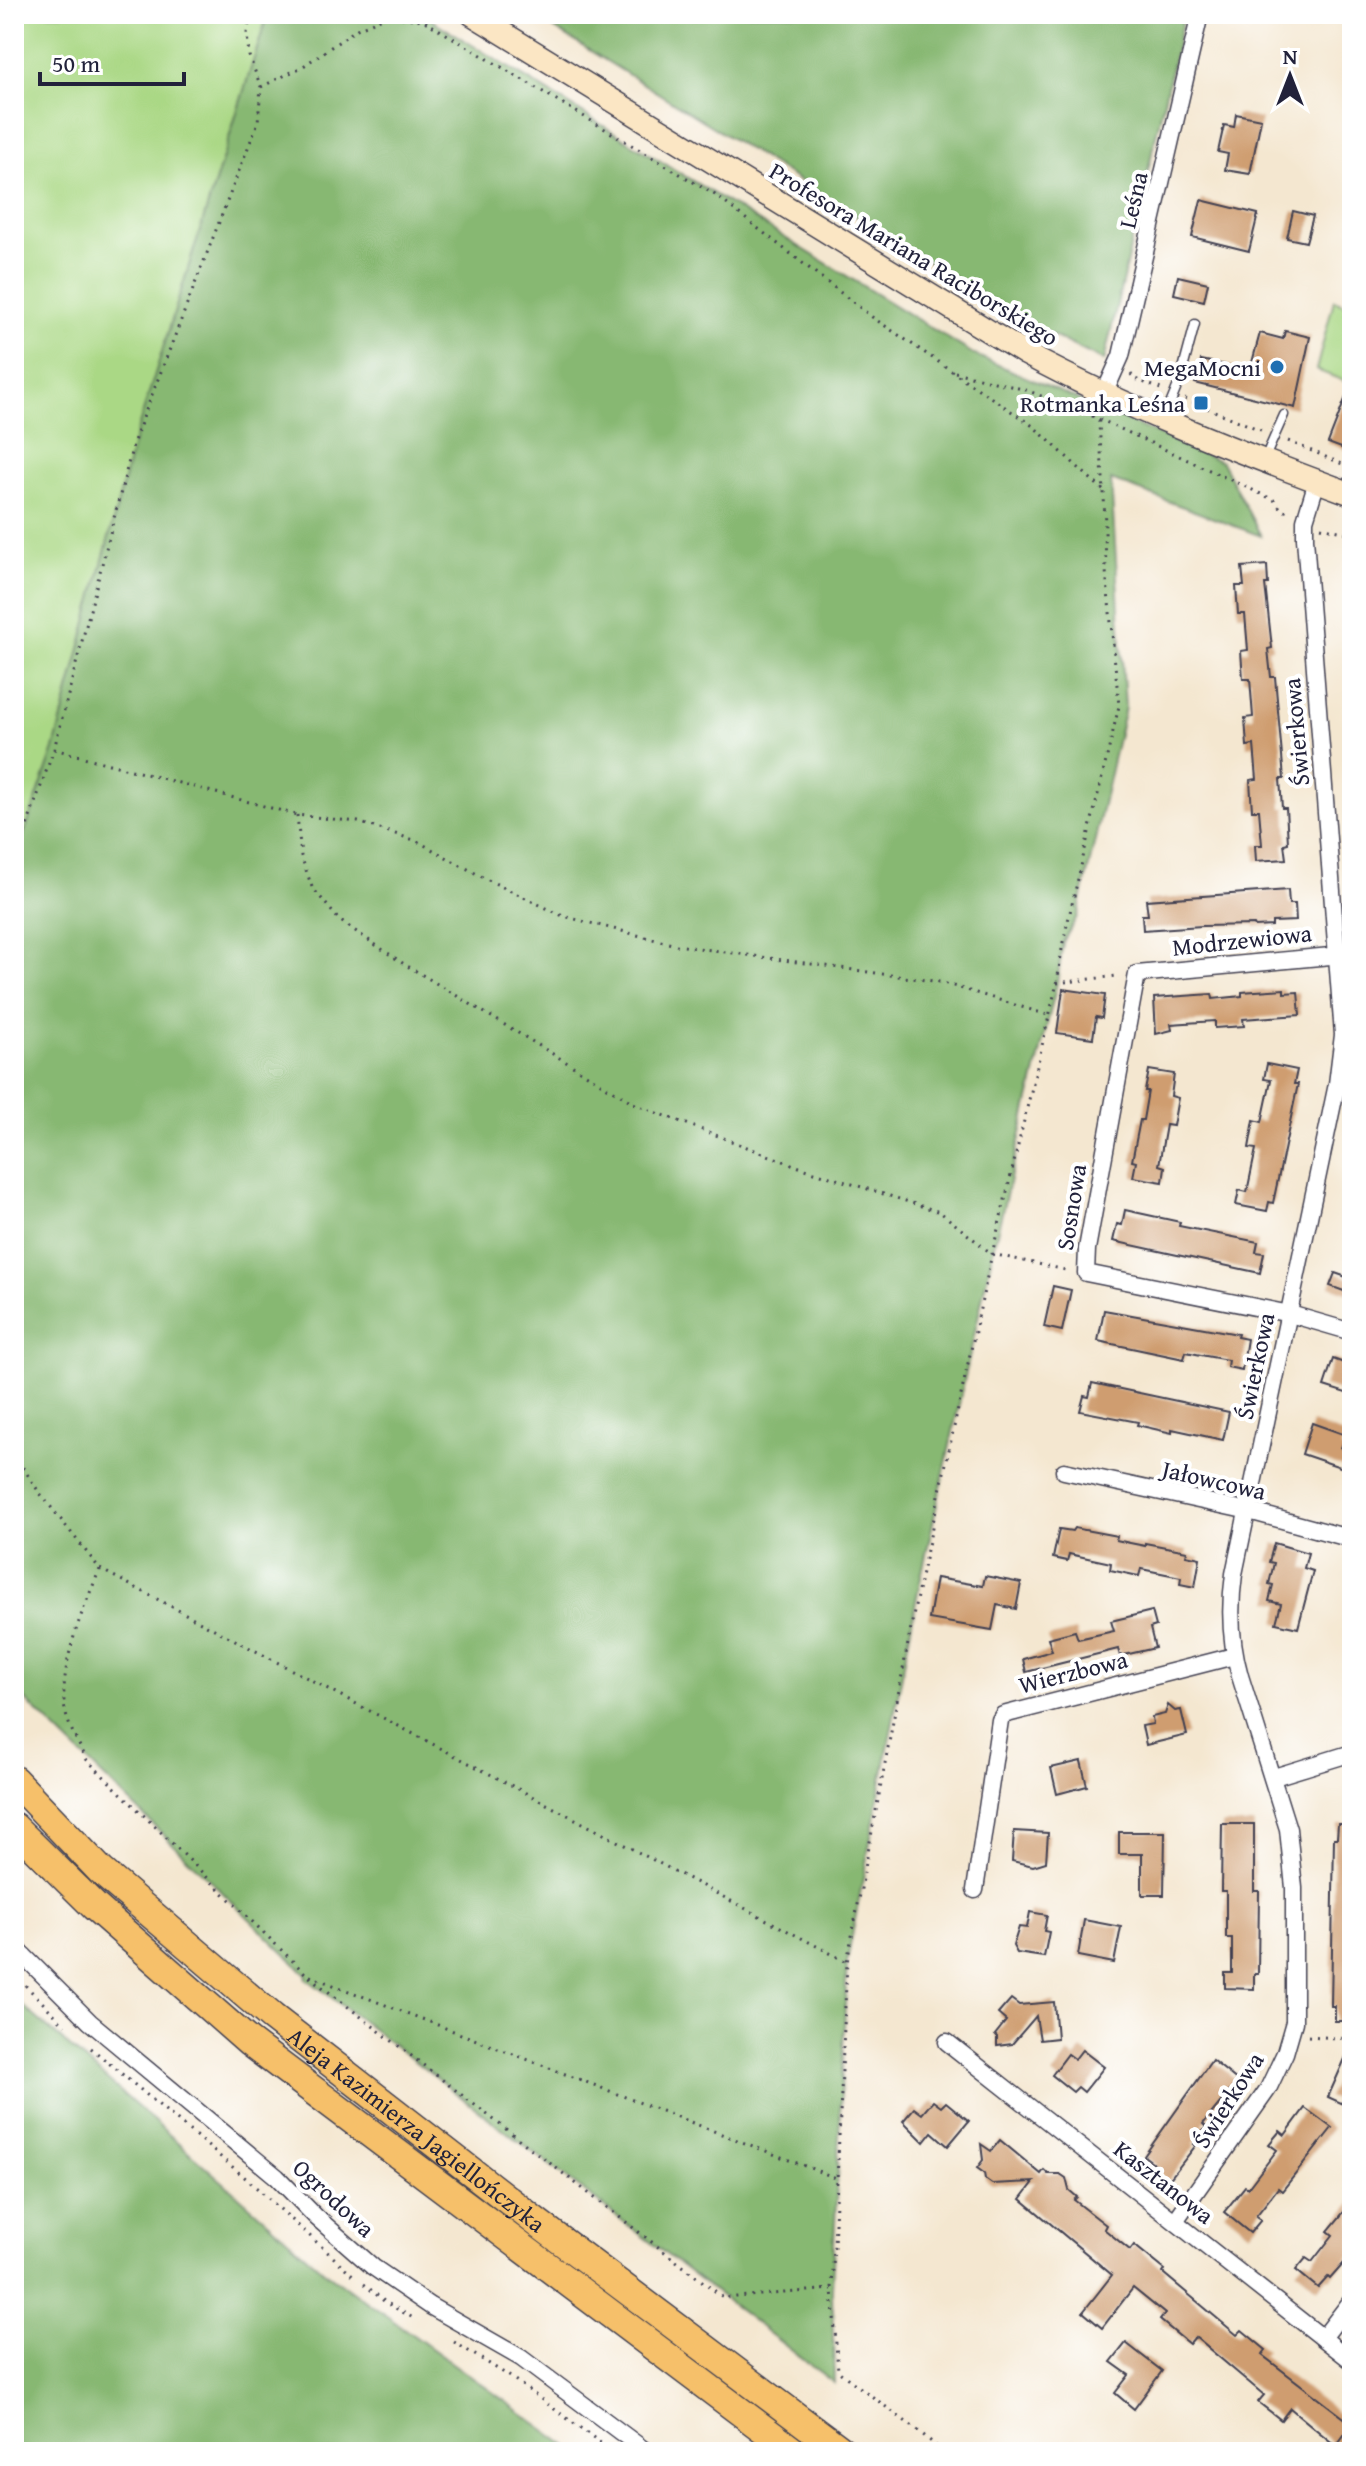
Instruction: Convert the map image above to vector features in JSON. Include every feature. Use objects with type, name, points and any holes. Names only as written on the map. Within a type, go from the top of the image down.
[{"type":"highway","name":"Aleja Kazimierza Jagiellończyka","points":[[14,1780],[101,1871],[272,2017],[539,2224],[843,2452]]},
{"type":"highway","name":"Aleja Kazimierza Jagiellończyka","points":[[14,1827],[94,1906],[249,2042],[794,2452]]},
{"type":"main road","name":"Profesora Mariana Raciborskiego","points":[[472,14],[1026,354],[1104,394],[1164,420],[1352,494]]},
{"type":"street","name":"Leśna","points":[[1104,394],[1121,356],[1200,14]]},
{"type":"street","name":"Świerkowa","points":[[1175,2221],[1268,2089],[1292,2035],[1294,1878],[1288,1829],[1234,1656],[1230,1615],[1231,1594],[1337,1084],[1343,1035],[1345,954],[1305,520],[1317,481]]},
{"type":"street","name":"Modrzewiowa","points":[[1137,974],[1345,954]]},
{"type":"street","name":"Sosnowa","points":[[1137,974],[1087,1249],[1086,1273],[1290,1314],[1352,1332]]},
{"type":"street","name":"Jałowcowa","points":[[1064,1471],[1249,1511],[1352,1539]]},
{"type":"street","name":"Wierzbowa","points":[[975,1890],[1003,1715],[1234,1656]]},
{"type":"street","points":[[1274,1777],[1352,1753]]},
{"type":"street","name":"Ogrodowa","points":[[14,1946],[90,2022],[277,2177],[316,2217],[373,2267],[430,2306],[521,2358],[647,2452]]},
{"type":"street","name":"Kasztanowa","points":[[947,2042],[1352,2361]]},
{"type":"street","points":[[1323,2338],[1352,2300]]},
{"type":"lane","points":[[1164,420],[1195,324]]},
{"type":"lane","points":[[1264,461],[1284,415]]},
{"type":"path","points":[[14,863],[54,749],[134,441],[258,122],[261,87],[249,56],[247,33],[251,14]]},
{"type":"path","points":[[261,87],[302,67],[357,29],[387,16],[423,20],[715,195],[872,317],[1033,426],[1104,491]]},
{"type":"path","points":[[1121,356],[1131,360],[1129,370],[1133,378],[1352,468]]},
{"type":"path","points":[[951,371],[1026,390],[1097,418],[1274,500],[1282,510],[1352,534]]},
{"type":"path","points":[[943,2452],[838,2371],[832,2289],[847,1962],[918,1591],[992,1254],[1119,706],[1106,571],[1104,491],[1097,418],[1104,394]]},
{"type":"path","points":[[54,749],[297,815],[358,822],[417,841],[486,879],[577,920],[676,945],[940,982],[1048,1015]]},
{"type":"path","points":[[297,815],[301,856],[312,887],[339,920],[401,962],[637,1105],[802,1168],[940,1212],[992,1254],[1060,1269]]},
{"type":"path","points":[[1057,983],[1137,974]]},
{"type":"path","points":[[14,1454],[39,1492],[100,1569],[847,1962]]},
{"type":"path","points":[[100,1569],[68,1663],[64,1703],[71,1729],[87,1760],[307,1975],[724,2298],[832,2289]]},
{"type":"path","points":[[307,1975],[836,2178]]},
{"type":"path","points":[[1292,2035],[1352,2039]]},
{"type":"green space","points":[[14,14],[268,14],[134,441],[54,749],[14,863]]},
{"type":"green space","points":[[268,14],[422,14],[975,355],[1222,462],[1261,536],[1111,480],[1125,707],[1078,915],[1063,942],[1057,983],[992,1254],[918,1591],[847,1962],[832,2289],[834,2383],[306,1978],[307,1975],[14,1689],[14,863],[54,749],[134,441]]},
{"type":"green space","points":[[531,14],[1184,14],[1104,361],[1031,325]]},
{"type":"green space","points":[[1334,300],[1352,308],[1352,384],[1316,370]]},
{"type":"green space","points":[[14,1998],[324,2271],[576,2452],[14,2452]]},
{"type":"building","points":[[1236,114],[1261,119],[1250,174],[1225,170],[1228,154],[1218,152],[1224,125],[1234,127]]},
{"type":"building","points":[[1201,200],[1258,214],[1249,251],[1192,237]]},
{"type":"building","points":[[1293,211],[1313,216],[1306,242],[1287,238]]},
{"type":"building","points":[[1178,276],[1208,283],[1204,301],[1174,294]]},
{"type":"building","name":"MegaMocni","points":[[1285,331],[1310,337],[1295,408],[1195,383],[1201,360],[1250,370],[1260,333],[1283,339]]},
{"type":"building","points":[[1352,385],[1352,452],[1328,443]]},
{"type":"building","points":[[1267,565],[1268,584],[1265,584],[1272,648],[1268,649],[1271,677],[1275,677],[1284,779],[1280,779],[1282,808],[1286,808],[1288,843],[1284,844],[1286,859],[1256,861],[1255,845],[1262,845],[1259,810],[1252,810],[1250,780],[1257,779],[1254,745],[1247,746],[1245,718],[1253,717],[1250,679],[1243,679],[1241,651],[1248,650],[1245,614],[1238,614],[1236,586],[1244,586],[1242,567]]},
{"type":"building","points":[[1288,890],[1289,904],[1295,904],[1296,921],[1272,922],[1272,926],[1255,927],[1202,926],[1143,930],[1142,915],[1148,915],[1146,900]]},
{"type":"building","points":[[1063,989],[1105,995],[1102,1018],[1096,1017],[1093,1038],[1057,1033]]},
{"type":"building","points":[[1284,989],[1284,993],[1298,992],[1300,1015],[1243,1019],[1244,1026],[1215,1028],[1215,1021],[1171,1024],[1172,1030],[1156,1034],[1154,998],[1212,994],[1213,999],[1242,996],[1242,992]]},
{"type":"building","points":[[1267,1064],[1297,1070],[1294,1084],[1298,1084],[1273,1203],[1269,1202],[1267,1211],[1236,1205],[1239,1190],[1247,1192],[1256,1149],[1249,1148],[1254,1120],[1262,1122],[1271,1080],[1264,1079]]},
{"type":"building","points":[[1149,1070],[1174,1074],[1171,1096],[1178,1098],[1173,1126],[1166,1125],[1159,1165],[1165,1167],[1163,1182],[1133,1177],[1136,1162],[1132,1161],[1140,1120],[1143,1120]]},
{"type":"building","points":[[1125,1210],[1180,1222],[1179,1226],[1258,1242],[1256,1252],[1264,1253],[1260,1273],[1113,1241],[1117,1224],[1122,1225]]},
{"type":"building","points":[[1335,1273],[1352,1279],[1352,1294],[1330,1286]]},
{"type":"building","points":[[1053,1286],[1071,1290],[1062,1331],[1044,1327]]},
{"type":"building","points":[[1104,1310],[1238,1334],[1237,1337],[1247,1339],[1242,1370],[1227,1367],[1228,1360],[1186,1352],[1184,1359],[1098,1341]]},
{"type":"building","points":[[1333,1359],[1352,1366],[1352,1395],[1324,1386]]},
{"type":"building","points":[[1092,1383],[1229,1412],[1223,1440],[1172,1429],[1172,1433],[1137,1425],[1138,1422],[1080,1411],[1084,1396],[1089,1397]]},
{"type":"building","points":[[1312,1423],[1346,1435],[1341,1448],[1352,1452],[1346,1469],[1302,1454]]},
{"type":"building","points":[[1074,1528],[1117,1536],[1116,1540],[1130,1543],[1187,1551],[1186,1555],[1200,1558],[1195,1587],[1180,1584],[1181,1577],[1141,1569],[1139,1576],[1110,1570],[1111,1563],[1069,1554],[1067,1561],[1053,1558],[1059,1529],[1072,1531]]},
{"type":"building","points":[[1274,1543],[1308,1553],[1304,1568],[1313,1571],[1298,1628],[1276,1623],[1281,1604],[1269,1601],[1274,1563],[1269,1562]]},
{"type":"building","points":[[985,1576],[1021,1583],[1016,1609],[997,1605],[992,1630],[929,1619],[936,1578],[983,1586]]},
{"type":"building","points":[[1152,1611],[1156,1626],[1150,1628],[1155,1648],[1120,1656],[1118,1649],[1026,1672],[1023,1659],[1052,1651],[1048,1638],[1075,1631],[1078,1639],[1114,1631],[1111,1621]]},
{"type":"building","points":[[1168,1705],[1175,1711],[1181,1710],[1187,1735],[1146,1745],[1142,1726],[1153,1724],[1152,1717],[1165,1714]]},
{"type":"building","points":[[1081,1761],[1087,1786],[1057,1794],[1051,1768]]},
{"type":"building","points":[[1222,1824],[1254,1824],[1254,1891],[1259,1891],[1258,1974],[1254,1974],[1254,1989],[1225,1988],[1225,1973],[1232,1973],[1232,1938],[1226,1938],[1226,1891],[1221,1891]]},
{"type":"building","points":[[1338,1824],[1352,1824],[1352,2021],[1335,2021],[1335,2006],[1331,2006],[1334,1838],[1337,1838]]},
{"type":"building","points":[[1014,1831],[1048,1833],[1046,1862],[1033,1866],[1012,1861]]},
{"type":"building","points":[[1119,1832],[1165,1832],[1164,1895],[1142,1895],[1142,1854],[1119,1854]]},
{"type":"building","points":[[1030,1912],[1047,1915],[1044,1931],[1049,1932],[1044,1957],[1017,1953],[1013,1946],[1019,1927],[1027,1928]]},
{"type":"building","points":[[1084,1920],[1121,1927],[1114,1963],[1078,1956]]},
{"type":"building","points":[[1011,1999],[1019,2005],[1054,2002],[1057,2038],[1040,2040],[1036,2016],[1012,2044],[997,2046],[995,2035],[1006,2021],[998,2014]]},
{"type":"building","points":[[1352,2043],[1352,2108],[1328,2097]]},
{"type":"building","points":[[1082,2050],[1104,2067],[1084,2092],[1078,2087],[1073,2092],[1052,2075],[1068,2054],[1075,2059]]},
{"type":"building","points":[[1212,2060],[1238,2081],[1203,2124],[1206,2127],[1196,2145],[1168,2181],[1153,2169],[1156,2165],[1144,2156]]},
{"type":"building","points":[[933,2101],[941,2107],[946,2102],[969,2121],[948,2146],[932,2132],[924,2142],[903,2121],[914,2108],[922,2114]]},
{"type":"building","points":[[1305,2108],[1332,2128],[1282,2191],[1278,2188],[1256,2216],[1261,2220],[1250,2233],[1224,2212],[1245,2186],[1248,2188],[1277,2150],[1269,2144],[1280,2131],[1285,2135]]},
{"type":"building","points":[[1000,2140],[1041,2174],[1044,2170],[1066,2178],[1069,2190],[1077,2197],[1074,2200],[1106,2225],[1104,2229],[1130,2250],[1134,2245],[1237,2335],[1242,2330],[1266,2350],[1262,2355],[1352,2424],[1336,2446],[1290,2408],[1281,2420],[1258,2402],[1264,2395],[1195,2337],[1189,2344],[1160,2320],[1165,2314],[1133,2288],[1102,2328],[1083,2312],[1112,2275],[1021,2199],[1034,2182],[992,2184],[985,2179],[984,2173],[977,2168],[983,2160],[981,2144],[991,2151]]},
{"type":"building","points":[[1352,2202],[1352,2254],[1318,2288],[1296,2270],[1306,2258],[1312,2262],[1333,2235],[1328,2231]]},
{"type":"building","points":[[1126,2343],[1162,2371],[1134,2409],[1115,2393],[1129,2375],[1111,2362]]},
{"type":"place","name":"MegaMocni","points":[[1277,367]]},
{"type":"place","name":"Rotmanka Leśna","points":[[1201,403]]}]
